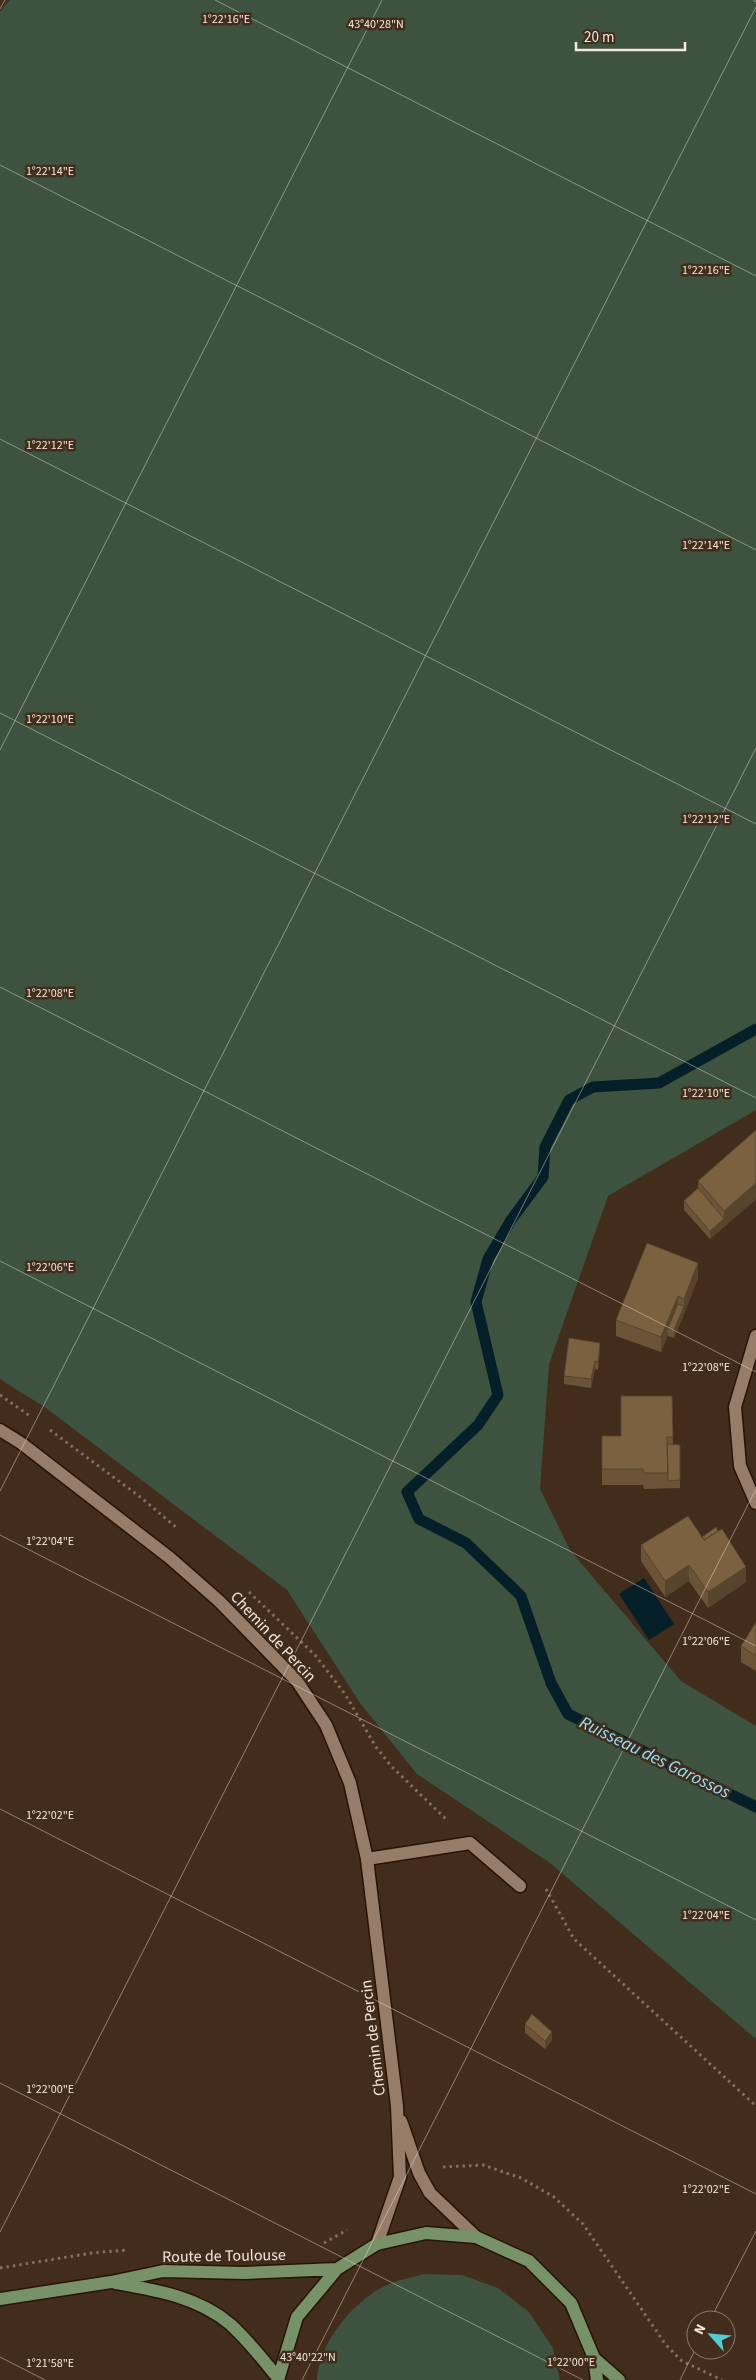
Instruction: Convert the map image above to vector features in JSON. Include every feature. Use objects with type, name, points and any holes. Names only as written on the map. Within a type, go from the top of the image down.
[{"type":"main road","points":[[278,2379],[297,2318],[337,2269],[377,2244],[426,2233],[476,2237],[529,2261],[571,2303],[594,2358],[597,2380]]},
{"type":"main road","name":"Route de Toulouse","points":[[0,2299],[112,2282],[163,2271],[244,2273],[337,2269]]},
{"type":"main road","name":"Route de Toulouse","points":[[112,2282],[166,2292],[206,2308],[230,2324],[278,2379]]},
{"type":"main road","points":[[594,2358],[619,2380]]},
{"type":"street","points":[[756,1336],[735,1407],[740,1466],[756,1503]]},
{"type":"street","name":"Chemin de Percin","points":[[0,1430],[21,1443],[170,1558],[218,1601],[297,1681],[326,1725],[350,1783],[367,1859],[397,2106],[400,2177],[377,2244]]},
{"type":"street","points":[[367,1859],[470,1843],[520,1886]]},
{"type":"street","name":"Chemin de Percin","points":[[397,2106],[419,2172],[430,2194],[476,2237]]},
{"type":"path","points":[[0,1395],[35,1419]]},
{"type":"path","points":[[42,1424],[139,1496],[180,1531]]},
{"type":"path","points":[[242,1586],[315,1656],[345,1694],[376,1747],[391,1766],[470,1843]]},
{"type":"path","points":[[543,1884],[574,1939],[756,2106]]},
{"type":"path","points":[[440,2167],[483,2165],[521,2178],[554,2197],[583,2224],[666,2345],[682,2361],[722,2380]]},
{"type":"green space","points":[[10,0],[756,0],[756,1110],[608,1196],[549,1364],[540,1489],[570,1550],[681,1681],[756,1726],[756,2039],[550,1863],[417,1774],[360,1703],[287,1590],[46,1408],[0,1379],[0,11]]},
{"type":"green space","points":[[423,2274],[462,2275],[498,2288],[529,2312],[553,2348],[560,2380],[317,2380],[319,2366],[331,2338],[361,2302],[385,2286]]},
{"type":"water","points":[[644,1578],[674,1624],[649,1640],[619,1594]]},
{"type":"building","points":[[756,1130],[756,1183],[724,1211],[698,1181]]},
{"type":"building","points":[[698,1188],[724,1219],[710,1231],[684,1201]]},
{"type":"building","points":[[647,1243],[698,1263],[684,1299],[678,1296],[661,1337],[616,1320]]},
{"type":"building","points":[[678,1304],[684,1306],[674,1330],[668,1328]]},
{"type":"building","points":[[569,1338],[600,1343],[598,1362],[595,1361],[591,1379],[564,1376]]},
{"type":"building","points":[[621,1396],[672,1396],[673,1437],[667,1437],[668,1473],[644,1473],[643,1469],[602,1469],[602,1436],[621,1436]]},
{"type":"building","points":[[667,1444],[680,1445],[680,1480],[668,1481]]},
{"type":"building","points":[[688,1516],[704,1540],[722,1529],[746,1567],[708,1592],[689,1565],[665,1581],[641,1545]]},
{"type":"building","points":[[716,1527],[718,1531],[704,1540],[702,1537]]},
{"type":"building","points":[[756,1622],[756,1656],[741,1646]]},
{"type":"building","points":[[532,2014],[552,2032],[545,2041],[525,2024]]},
{"type":"waterway","name":"Ruisseau des Garossos","points":[[756,1029],[659,1083],[593,1087],[569,1100],[545,1147],[543,1177],[511,1220],[488,1259],[476,1302],[498,1395],[478,1425],[407,1492],[419,1519],[466,1543],[521,1596],[551,1683],[568,1714],[756,1807]]}]
